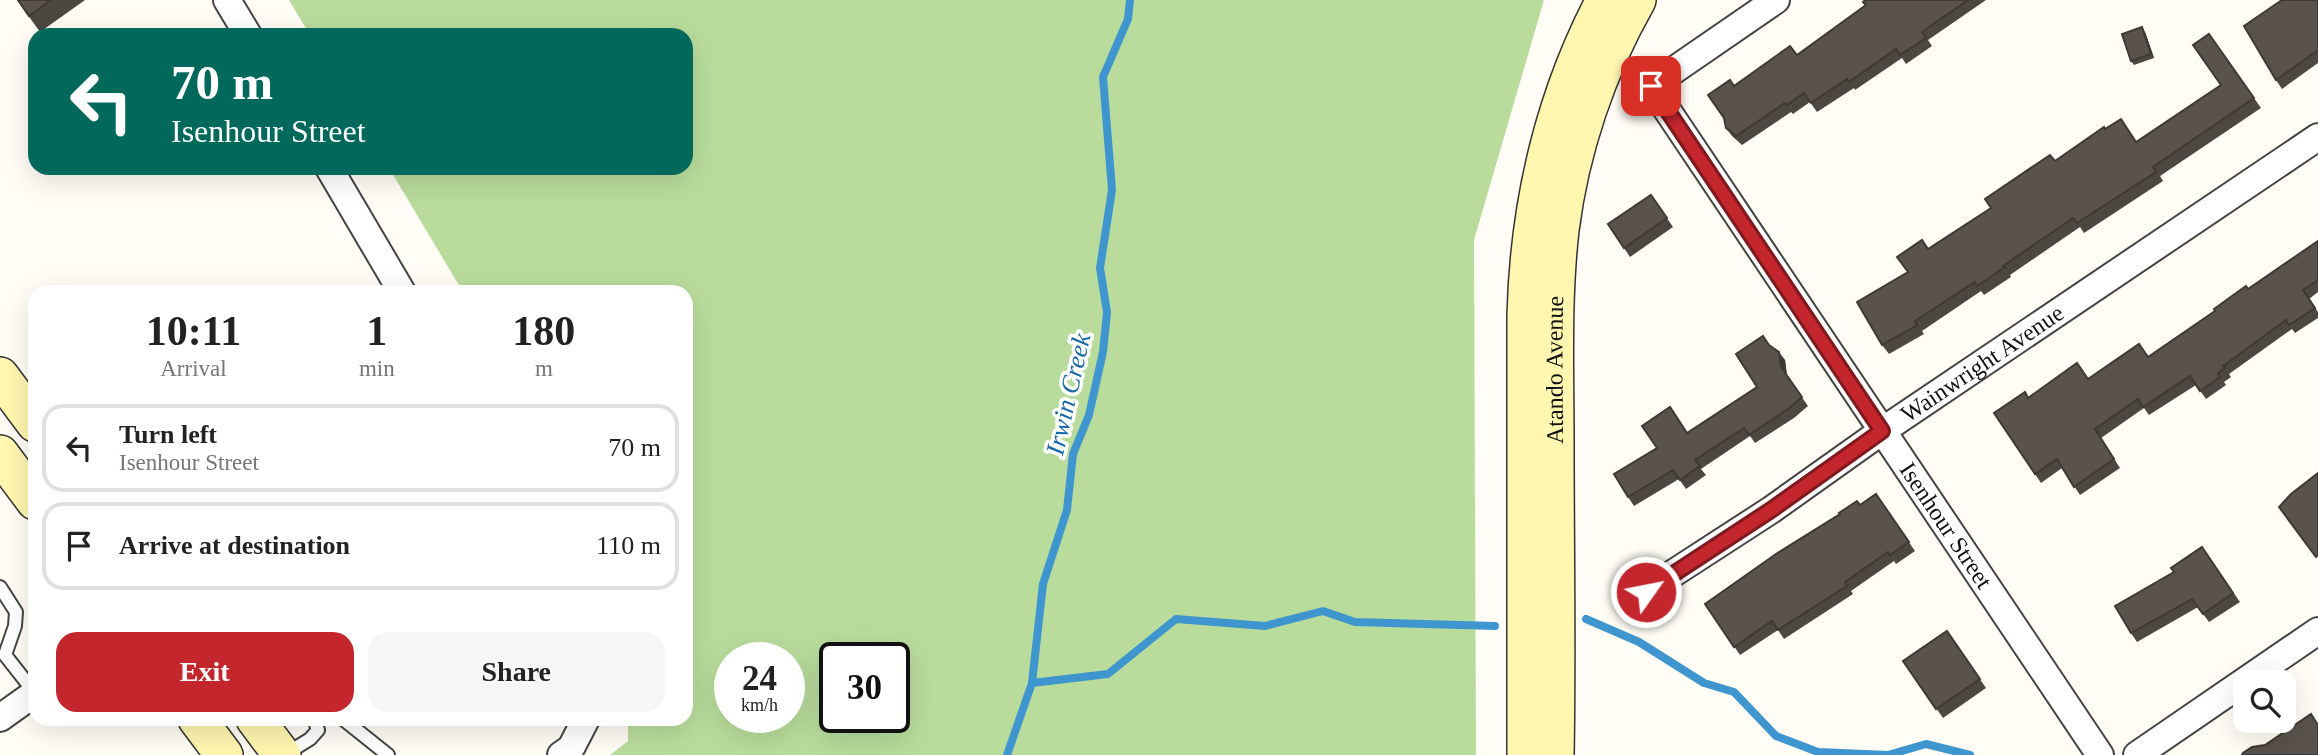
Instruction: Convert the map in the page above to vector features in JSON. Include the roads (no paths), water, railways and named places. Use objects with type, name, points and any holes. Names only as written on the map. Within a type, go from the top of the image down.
[{"type":"main road","name":"Atando Avenue","points":[[1526,755],[1526,315],[1529,254],[1537,196],[1551,133],[1570,77],[1605,0]]},
{"type":"main road","name":"Atando Avenue","points":[[1555,755],[1555,315],[1560,228],[1571,170],[1587,113],[1608,60],[1637,0]]},
{"type":"main road","points":[[0,376],[28,414]]},
{"type":"main road","points":[[0,454],[28,492]]},
{"type":"main road","points":[[202,726],[224,755]]},
{"type":"street","points":[[227,0],[244,28]]},
{"type":"street","name":"Isenhour Street","points":[[1776,0],[1651,86],[2100,755]]},
{"type":"street","name":"Wainwright Avenue","points":[[1646,592],[1771,510],[1882,431],[2318,137]]},
{"type":"street","points":[[333,175],[398,285]]},
{"type":"street","points":[[2137,755],[2318,631]]},
{"type":"street","points":[[0,718],[28,698]]},
{"type":"street","points":[[561,755],[571,748],[582,726]]},
{"type":"lane","points":[[0,587],[16,612],[15,626],[3,656],[28,685]]},
{"type":"lane","points":[[272,737],[310,739],[318,730],[317,726]]},
{"type":"lane","points":[[353,726],[388,755]]},
{"type":"waterway","name":"Irwin Creek","points":[[1007,755],[1032,683],[1043,584],[1067,510],[1073,454],[1089,415],[1103,352],[1107,312],[1100,268],[1112,190],[1103,77],[1128,19],[1130,0]]},
{"type":"waterway","points":[[1032,683],[1108,674],[1176,619],[1265,626],[1323,611],[1355,622],[1495,626]]},
{"type":"waterway","points":[[1586,619],[1639,642],[1704,683],[1734,692],[1776,736],[1818,752],[1888,755],[1926,744],[1970,755]]}]
